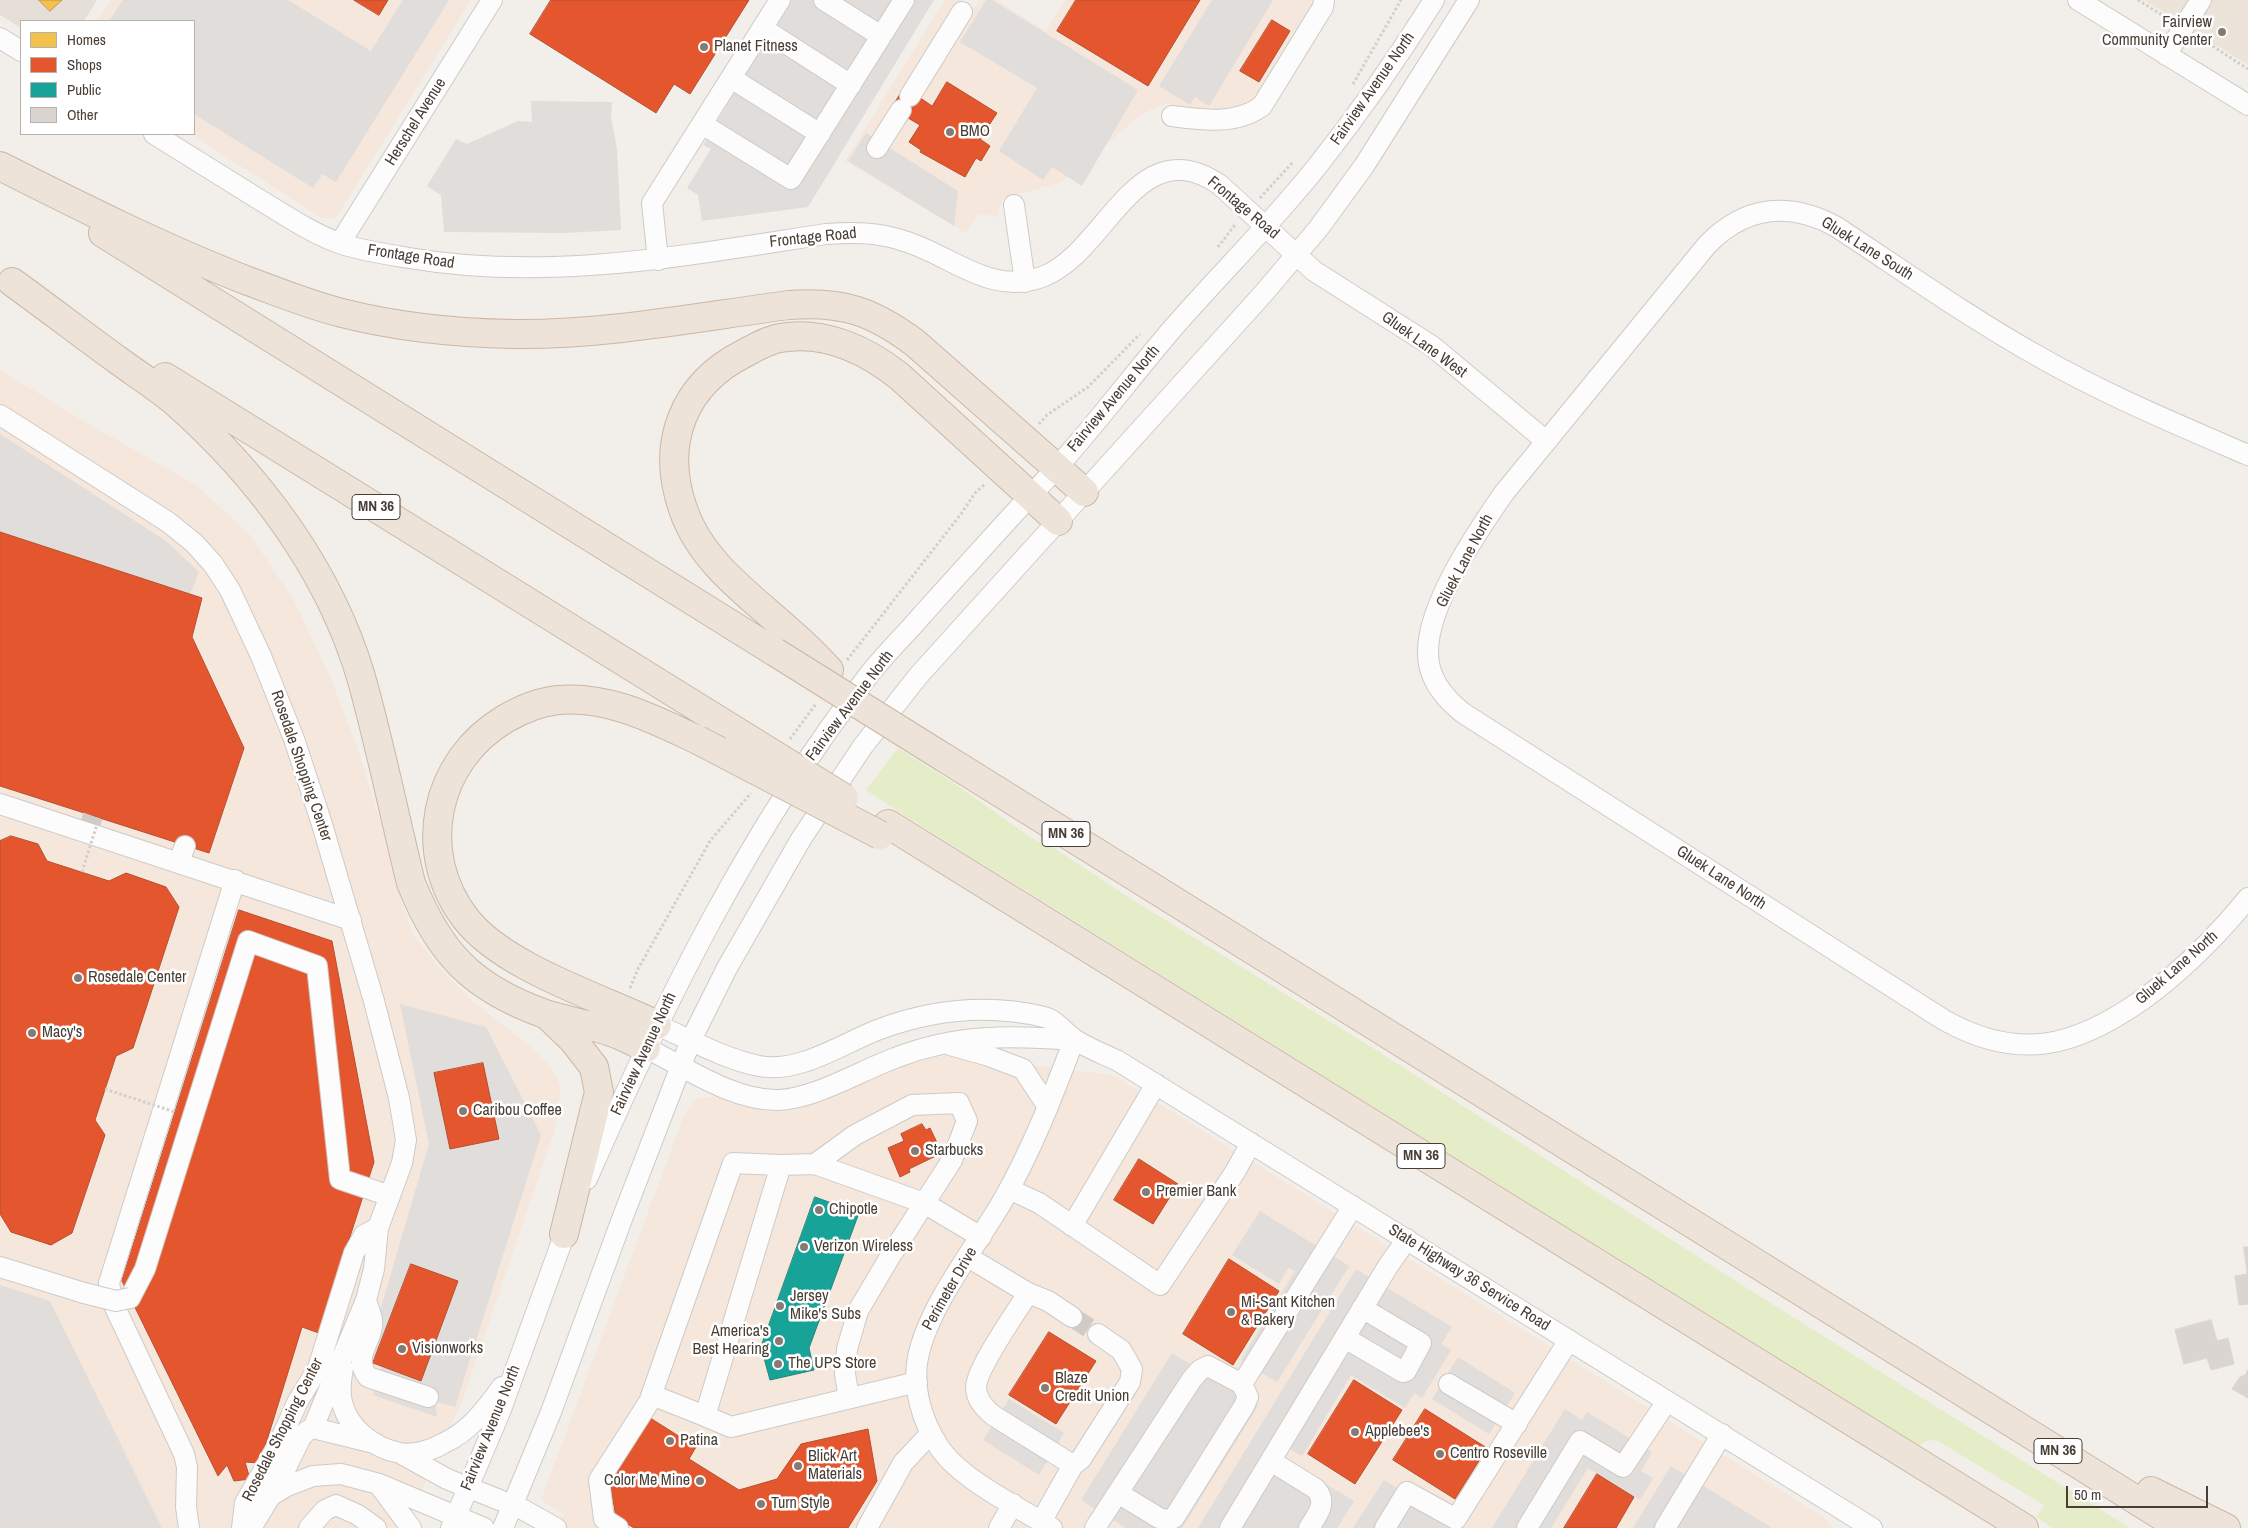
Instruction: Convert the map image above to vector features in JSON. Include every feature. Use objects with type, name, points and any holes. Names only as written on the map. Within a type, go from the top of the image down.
[{"type":"highway","points":[[0,168],[94,214],[208,265],[283,294],[341,313],[398,324],[456,331],[514,334],[587,332],[815,303],[849,308],[866,313],[890,324],[916,343],[1084,492]]},
{"type":"highway","points":[[0,168],[783,642]]},
{"type":"highway","points":[[6,278],[172,400],[222,448],[258,487],[284,523],[320,580],[342,627],[360,676],[411,883],[423,914],[443,945],[477,980],[545,1014],[612,1032],[651,1036]]},
{"type":"highway","name":"MN 36","points":[[6,278],[739,733],[884,830],[1030,913],[2024,1528]]},
{"type":"highway","points":[[783,642],[707,553],[694,534],[683,509],[677,486],[674,462],[676,434],[686,409],[701,385],[721,366],[780,338],[818,338],[862,351],[880,361],[1031,494],[1058,521]]},
{"type":"highway","name":"MN 36","points":[[783,642],[830,670],[851,700],[2182,1528]]},
{"type":"highway","points":[[651,1036],[506,953],[484,938],[466,919],[452,897],[443,874],[438,848],[438,821],[443,795],[456,764],[472,744],[494,726],[532,706],[558,700],[589,701],[619,705],[653,718],[884,830]]},
{"type":"highway","points":[[545,1014],[573,1040],[594,1067],[599,1092],[564,1234]]},
{"type":"highway","points":[[1812,1398],[1989,1528]]},
{"type":"highway","points":[[2004,1418],[2226,1528]]},
{"type":"street","name":"Herschel Avenue","points":[[340,244],[492,0]]},
{"type":"street","points":[[658,260],[652,203],[780,0]]},
{"type":"street","points":[[824,0],[882,36]]},
{"type":"street","points":[[702,124],[791,179],[904,0]]},
{"type":"street","points":[[1172,116],[1198,119],[1241,118],[1252,114],[1262,106],[1323,7],[1324,0]]},
{"type":"street","name":"Fairview Avenue North","points":[[453,1522],[492,1432],[564,1234],[651,1036],[693,952],[781,799],[862,684],[1031,494],[1056,469],[1151,354],[1216,279],[1265,227],[1330,149],[1376,86],[1434,0]]},
{"type":"street","name":"Fairview Avenue North","points":[[503,1528],[551,1412],[622,1218],[691,1040],[727,968],[796,848],[863,746],[958,630],[1298,254],[1364,166],[1469,0]]},
{"type":"street","points":[[2078,0],[2248,105]]},
{"type":"street","points":[[2166,55],[2201,0]]},
{"type":"street","points":[[877,148],[962,12]]},
{"type":"street","points":[[762,28],[851,85]]},
{"type":"street","points":[[0,38],[20,50]]},
{"type":"street","points":[[731,78],[820,134]]},
{"type":"street","name":"Frontage Road","points":[[156,135],[298,224],[340,244],[431,262],[482,267],[533,268],[658,260],[826,234],[851,232],[879,234],[905,241],[982,277],[1003,282],[1024,282],[1062,267],[1134,190],[1147,179],[1162,172],[1178,170],[1194,171],[1210,177],[1298,254]]},
{"type":"street","points":[[1014,204],[1024,282]]},
{"type":"street","name":"Gluek Lane South","points":[[1546,440],[1716,236],[1734,223],[1754,214],[1775,210],[1796,211],[1817,216],[1978,320],[2036,355],[2096,387],[2248,455]]},
{"type":"street","name":"Gluek Lane West","points":[[1298,254],[1314,271],[1432,346],[1546,440]]},
{"type":"street","name":"Rosedale Shopping Center","points":[[0,415],[168,522],[199,548],[222,576],[250,630],[294,739],[351,920],[383,1034],[405,1130],[404,1156],[378,1228],[374,1269],[366,1300],[345,1353],[334,1373],[313,1428],[301,1437],[272,1495],[251,1528]]},
{"type":"street","name":"Gluek Lane North","points":[[1546,440],[1504,493],[1476,534],[1452,578],[1429,636],[1428,654],[1431,671],[1437,687],[1448,702],[1471,718],[1944,1020],[1982,1038],[2007,1043],[2036,1045],[2064,1041],[2089,1033],[2114,1020],[2160,988],[2195,957],[2248,898]]},
{"type":"street","points":[[0,804],[41,808],[182,854],[235,880],[351,920]]},
{"type":"street","points":[[189,1528],[186,1508],[187,1467],[184,1454],[112,1301],[109,1283],[235,880]]},
{"type":"street","points":[[0,1267],[116,1301],[130,1298],[145,1269],[248,941],[317,966],[340,1179],[390,1196]]},
{"type":"street","points":[[651,1036],[691,1040],[759,1066],[795,1066],[880,1029],[928,1015],[974,1009],[1047,1017],[1074,1040]]},
{"type":"street","points":[[651,1036],[682,1065],[711,1082],[745,1095],[778,1100],[812,1093],[897,1057],[943,1043],[982,1036],[1074,1040]]},
{"type":"street","name":"State Highway 36 Service Road","points":[[1074,1040],[1118,1061],[1156,1084],[1722,1434],[1864,1526]]},
{"type":"street","name":"Perimeter Drive","points":[[1047,1525],[956,1466],[940,1448],[931,1433],[920,1406],[916,1382],[918,1359],[924,1335],[935,1312],[981,1237],[1030,1151],[1074,1040]]},
{"type":"street","points":[[943,1043],[986,1055],[1023,1070],[1048,1107]]},
{"type":"street","points":[[1072,1226],[1156,1084]]},
{"type":"street","points":[[815,1164],[855,1135],[912,1105],[959,1103],[967,1121],[952,1160],[869,1290],[858,1311],[848,1349],[846,1374],[848,1398]]},
{"type":"street","points":[[1009,1189],[1039,1204],[1160,1285],[1251,1143]]},
{"type":"street","points":[[618,1528],[604,1519],[599,1480],[652,1395],[733,1163],[815,1164],[924,1203],[981,1237]]},
{"type":"street","points":[[705,1416],[781,1165]]},
{"type":"street","points":[[1242,1384],[1353,1206]]},
{"type":"street","name":"Rosedale Shopping Center","points":[[242,1528],[245,1503],[278,1445],[298,1401],[318,1368],[357,1247],[364,1236],[378,1228]]},
{"type":"street","points":[[1230,1528],[1362,1308],[1407,1239]]},
{"type":"street","points":[[968,1257],[1028,1293],[1048,1301],[1072,1317]]},
{"type":"street","points":[[1028,1293],[979,1374],[977,1394],[987,1410],[994,1416],[1073,1466]]},
{"type":"street","points":[[366,1300],[372,1321],[361,1358],[362,1369],[368,1377],[428,1397]]},
{"type":"street","points":[[1345,1338],[1403,1372],[1406,1371],[1420,1343],[1362,1308]]},
{"type":"street","points":[[1047,1525],[1073,1466],[1082,1459],[1130,1382],[1132,1369],[1121,1350],[1098,1334]]},
{"type":"street","points":[[1385,1528],[1407,1492],[1454,1523],[1569,1340]]},
{"type":"street","points":[[345,1353],[340,1389],[343,1407],[353,1424],[372,1443]]},
{"type":"street","points":[[1095,1528],[1192,1379],[1200,1370],[1208,1366],[1242,1384],[1248,1397],[1244,1406],[1174,1518],[1166,1520],[1159,1518],[1118,1493]]},
{"type":"street","points":[[400,1453],[428,1450],[444,1444],[465,1431],[479,1418],[515,1370]]},
{"type":"street","points":[[652,1395],[731,1427],[916,1382]]},
{"type":"street","points":[[1449,1384],[1517,1424]]},
{"type":"street","points":[[1527,1528],[1580,1441],[1623,1467],[1668,1401]]},
{"type":"street","points":[[313,1428],[372,1443],[400,1453],[447,1479],[513,1505],[556,1528]]},
{"type":"street","points":[[866,1528],[903,1463],[931,1433]]},
{"type":"street","points":[[1665,1528],[1722,1434]]},
{"type":"street","points":[[1270,1461],[1321,1495],[1323,1502],[1321,1509],[1309,1528]]},
{"type":"street","points":[[272,1495],[295,1482],[324,1474],[351,1476],[379,1484],[453,1522],[484,1528]]},
{"type":"street","points":[[379,1484],[411,1528]]},
{"type":"street","points":[[999,1528],[1013,1504]]},
{"type":"street","points":[[309,1528],[324,1510],[336,1505],[358,1515],[376,1528]]},
{"type":"path","points":[[1352,86],[1401,0]]},
{"type":"path","points":[[1270,186],[1296,159]]},
{"type":"path","points":[[82,872],[99,818]]},
{"type":"path","points":[[105,1089],[175,1112]]},
{"type":"shaded area","points":[[0,0],[97,0],[85,20],[20,20],[20,27],[0,15]]},
{"type":"shaded area","points":[[110,0],[471,0],[336,218],[321,218],[193,135],[195,135],[195,20],[98,20]]},
{"type":"shaded area","points":[[123,0],[288,0],[371,51],[403,0],[449,0],[336,182],[322,174],[313,188],[195,115],[195,20],[110,20]]},
{"type":"shaded area","points":[[789,0],[934,0],[808,207],[702,221],[698,195],[687,188],[711,149],[703,145]]},
{"type":"shaded area","points":[[945,0],[960,0],[975,8],[980,0],[997,0],[1046,31],[1065,0],[1330,0],[1332,10],[1272,111],[1253,124],[1235,126],[1166,104],[1143,113],[1061,182],[1002,199],[997,217],[979,213],[966,233],[845,161]]},
{"type":"shaded area","points":[[986,0],[992,0],[1138,90],[1082,186],[1052,167],[1043,180],[999,151],[1037,88],[960,42]]},
{"type":"shaded area","points":[[1212,0],[1273,0],[1209,106],[1195,97],[1190,105],[1159,86]]},
{"type":"shaded area","name":"Fairview Community Center","points":[[2144,0],[2248,0],[2248,65]]},
{"type":"shaded area","points":[[531,101],[612,102],[611,117],[617,149],[621,230],[565,233],[444,232],[441,195],[427,186],[456,139],[467,144],[518,121],[532,122]]},
{"type":"shaded area","points":[[866,133],[958,191],[954,226],[848,161]]},
{"type":"shaded area","name":"Rosedale Center","points":[[0,370],[90,425],[196,485],[250,535],[293,599],[329,674],[357,747],[385,837],[395,883],[413,934],[439,968],[474,1002],[532,1048],[551,1067],[560,1085],[558,1113],[553,1135],[463,1399],[405,1528],[0,1528]]},
{"type":"shaded area","points":[[0,434],[166,541],[199,572],[190,594],[0,532]]},
{"type":"shaded area","points":[[400,1004],[486,1027],[541,1135],[455,1407],[435,1401],[437,1417],[373,1395],[382,1364],[368,1352],[429,1144]]},
{"type":"shaded area","points":[[946,1055],[1113,1075],[1825,1518],[1832,1528],[558,1528],[565,1515],[541,1500],[685,1113],[697,1099],[715,1096],[736,1104],[768,1112],[795,1111],[891,1069]]},
{"type":"shaded area","points":[[1260,1211],[1349,1266],[1277,1382],[1241,1360],[1295,1271],[1288,1268],[1279,1284],[1232,1255]]},
{"type":"shaded area","points":[[1356,1269],[1452,1327],[1441,1344],[1451,1350],[1422,1398],[1414,1393],[1405,1408],[1351,1375],[1302,1456],[1290,1449],[1284,1459],[1354,1501],[1337,1528],[1198,1528]]},
{"type":"shaded area","points":[[0,1285],[50,1301],[162,1528],[0,1528]]},
{"type":"shaded area","points":[[1172,1353],[1258,1406],[1182,1528],[1126,1528],[1081,1500]]},
{"type":"shaded area","points":[[1458,1357],[1515,1393],[1489,1434],[1432,1399]]},
{"type":"shaded area","points":[[1009,1399],[1064,1433],[1039,1475],[983,1440]]},
{"type":"shaded area","points":[[1565,1409],[1582,1420],[1587,1412],[1652,1452],[1641,1471],[1653,1478],[1640,1500],[1588,1468],[1551,1528],[1492,1528]]},
{"type":"shaded area","points":[[1671,1466],[1772,1528],[1633,1528]]},
{"type":"shaded area","points":[[1384,1480],[1460,1528],[1353,1528]]},
{"type":"green space","points":[[898,748],[955,784],[1033,839],[1054,848],[1133,900],[1376,1050],[1745,1287],[2130,1528],[2053,1528],[2036,1517],[2044,1505],[1938,1441],[1928,1440],[1919,1446],[907,817],[866,790]]},
{"type":"building: Homes","points":[[39,0],[62,0],[50,11]]},
{"type":"building: Shops","points":[[354,0],[388,0],[379,15]]},
{"type":"building: Shops","points":[[551,0],[749,0],[690,94],[674,84],[656,113],[530,34]]},
{"type":"building: Shops","points":[[1076,0],[1200,0],[1148,86],[1057,31]]},
{"type":"building: Shops","points":[[1272,20],[1290,31],[1259,82],[1240,71]]},
{"type":"building: Shops","name":"BMO","points":[[947,82],[997,113],[980,139],[990,146],[981,161],[976,158],[965,177],[920,152],[921,150],[909,142],[920,125],[903,115],[893,105],[902,91],[916,95],[932,106]]},
{"type":"building: Shops","points":[[0,532],[202,598],[192,637],[244,748],[209,853],[0,786]]},
{"type":"building: Shops","name":"Rosedale Center","points":[[11,836],[38,844],[47,861],[109,881],[126,873],[166,887],[179,907],[133,1048],[116,1056],[95,1120],[105,1135],[72,1233],[51,1245],[11,1232],[0,1214],[0,841]]},
{"type":"building: Shops","points":[[239,910],[332,941],[374,1162],[319,1333],[302,1327],[260,1463],[245,1462],[250,1479],[234,1481],[227,1465],[218,1476],[122,1281]]},
{"type":"building: Shops","points":[[483,1063],[499,1139],[450,1149],[434,1073]]},
{"type":"building: Shops","name":"Starbucks","points":[[922,1124],[926,1130],[930,1128],[942,1153],[909,1169],[910,1172],[900,1177],[888,1148],[904,1141],[901,1134]]},
{"type":"building: Shops","name":"Premier Bank","points":[[1139,1159],[1178,1184],[1153,1224],[1114,1200]]},
{"type":"building: Shops","name":"Mi-Sant Kitchen & Bakery","points":[[1229,1259],[1279,1291],[1233,1365],[1183,1334]]},
{"type":"building: Shops","points":[[411,1264],[458,1281],[421,1381],[373,1363]]},
{"type":"building: Shops","points":[[1049,1332],[1096,1361],[1056,1424],[1009,1395]]},
{"type":"building: Shops","name":"Applebee's","points":[[1354,1380],[1402,1410],[1355,1484],[1308,1454]]},
{"type":"building: Shops","name":"Centro Roseville","points":[[1425,1409],[1487,1448],[1455,1499],[1393,1460]]},
{"type":"building: Shops","points":[[647,1416],[696,1447],[689,1459],[739,1490],[777,1479],[801,1444],[868,1429],[877,1481],[848,1528],[634,1528],[616,1517],[609,1478]]},
{"type":"building: Shops","points":[[1597,1474],[1634,1497],[1616,1528],[1564,1528]]},
{"type":"building: Public","points":[[815,1197],[859,1213],[809,1348],[814,1370],[770,1380],[761,1347]]},
{"type":"building: Other","points":[[2244,1247],[2248,1247],[2248,1304],[2239,1305],[2235,1276],[2247,1274]]},
{"type":"building: Other","points":[[2211,1320],[2217,1341],[2228,1338],[2234,1364],[2211,1370],[2207,1358],[2184,1364],[2175,1330]]},
{"type":"building: Other","points":[[2248,1370],[2248,1398],[2232,1389],[2240,1377],[2245,1375]]},
{"type":"tunnel","points":[[87,832],[93,816]]},
{"type":"tunnel","points":[[1072,1317],[1098,1334]]},
{"type":"place","name":"Fairview Community Center","points":[[2222,32]]},
{"type":"place","name":"Planet Fitness","points":[[704,47]]},
{"type":"place","name":"BMO","points":[[950,132]]},
{"type":"place","name":"Rosedale Center","points":[[78,978]]},
{"type":"place","name":"Macy's","points":[[32,1033]]},
{"type":"place","name":"Caribou Coffee","points":[[463,1111]]},
{"type":"place","name":"Starbucks","points":[[915,1151]]},
{"type":"place","name":"Premier Bank","points":[[1146,1192]]},
{"type":"place","name":"Chipotle","points":[[819,1210]]},
{"type":"place","name":"Verizon Wireless","points":[[804,1247]]},
{"type":"place","name":"Jersey Mike's Subs","points":[[780,1306]]},
{"type":"place","name":"Mi-Sant Kitchen & Bakery","points":[[1231,1312]]},
{"type":"place","name":"America's Best Hearing","points":[[779,1341]]},
{"type":"place","name":"Visionworks","points":[[402,1349]]},
{"type":"place","name":"The UPS Store","points":[[778,1364]]},
{"type":"place","name":"Blaze Credit Union","points":[[1045,1388]]},
{"type":"place","name":"Applebee's","points":[[1355,1432]]},
{"type":"place","name":"Patina","points":[[670,1441]]},
{"type":"place","name":"Centro Roseville","points":[[1440,1454]]},
{"type":"place","name":"Blick Art Materials","points":[[798,1466]]},
{"type":"place","name":"Color Me Mine","points":[[700,1481]]},
{"type":"place","name":"Turn Style","points":[[761,1504]]}]
